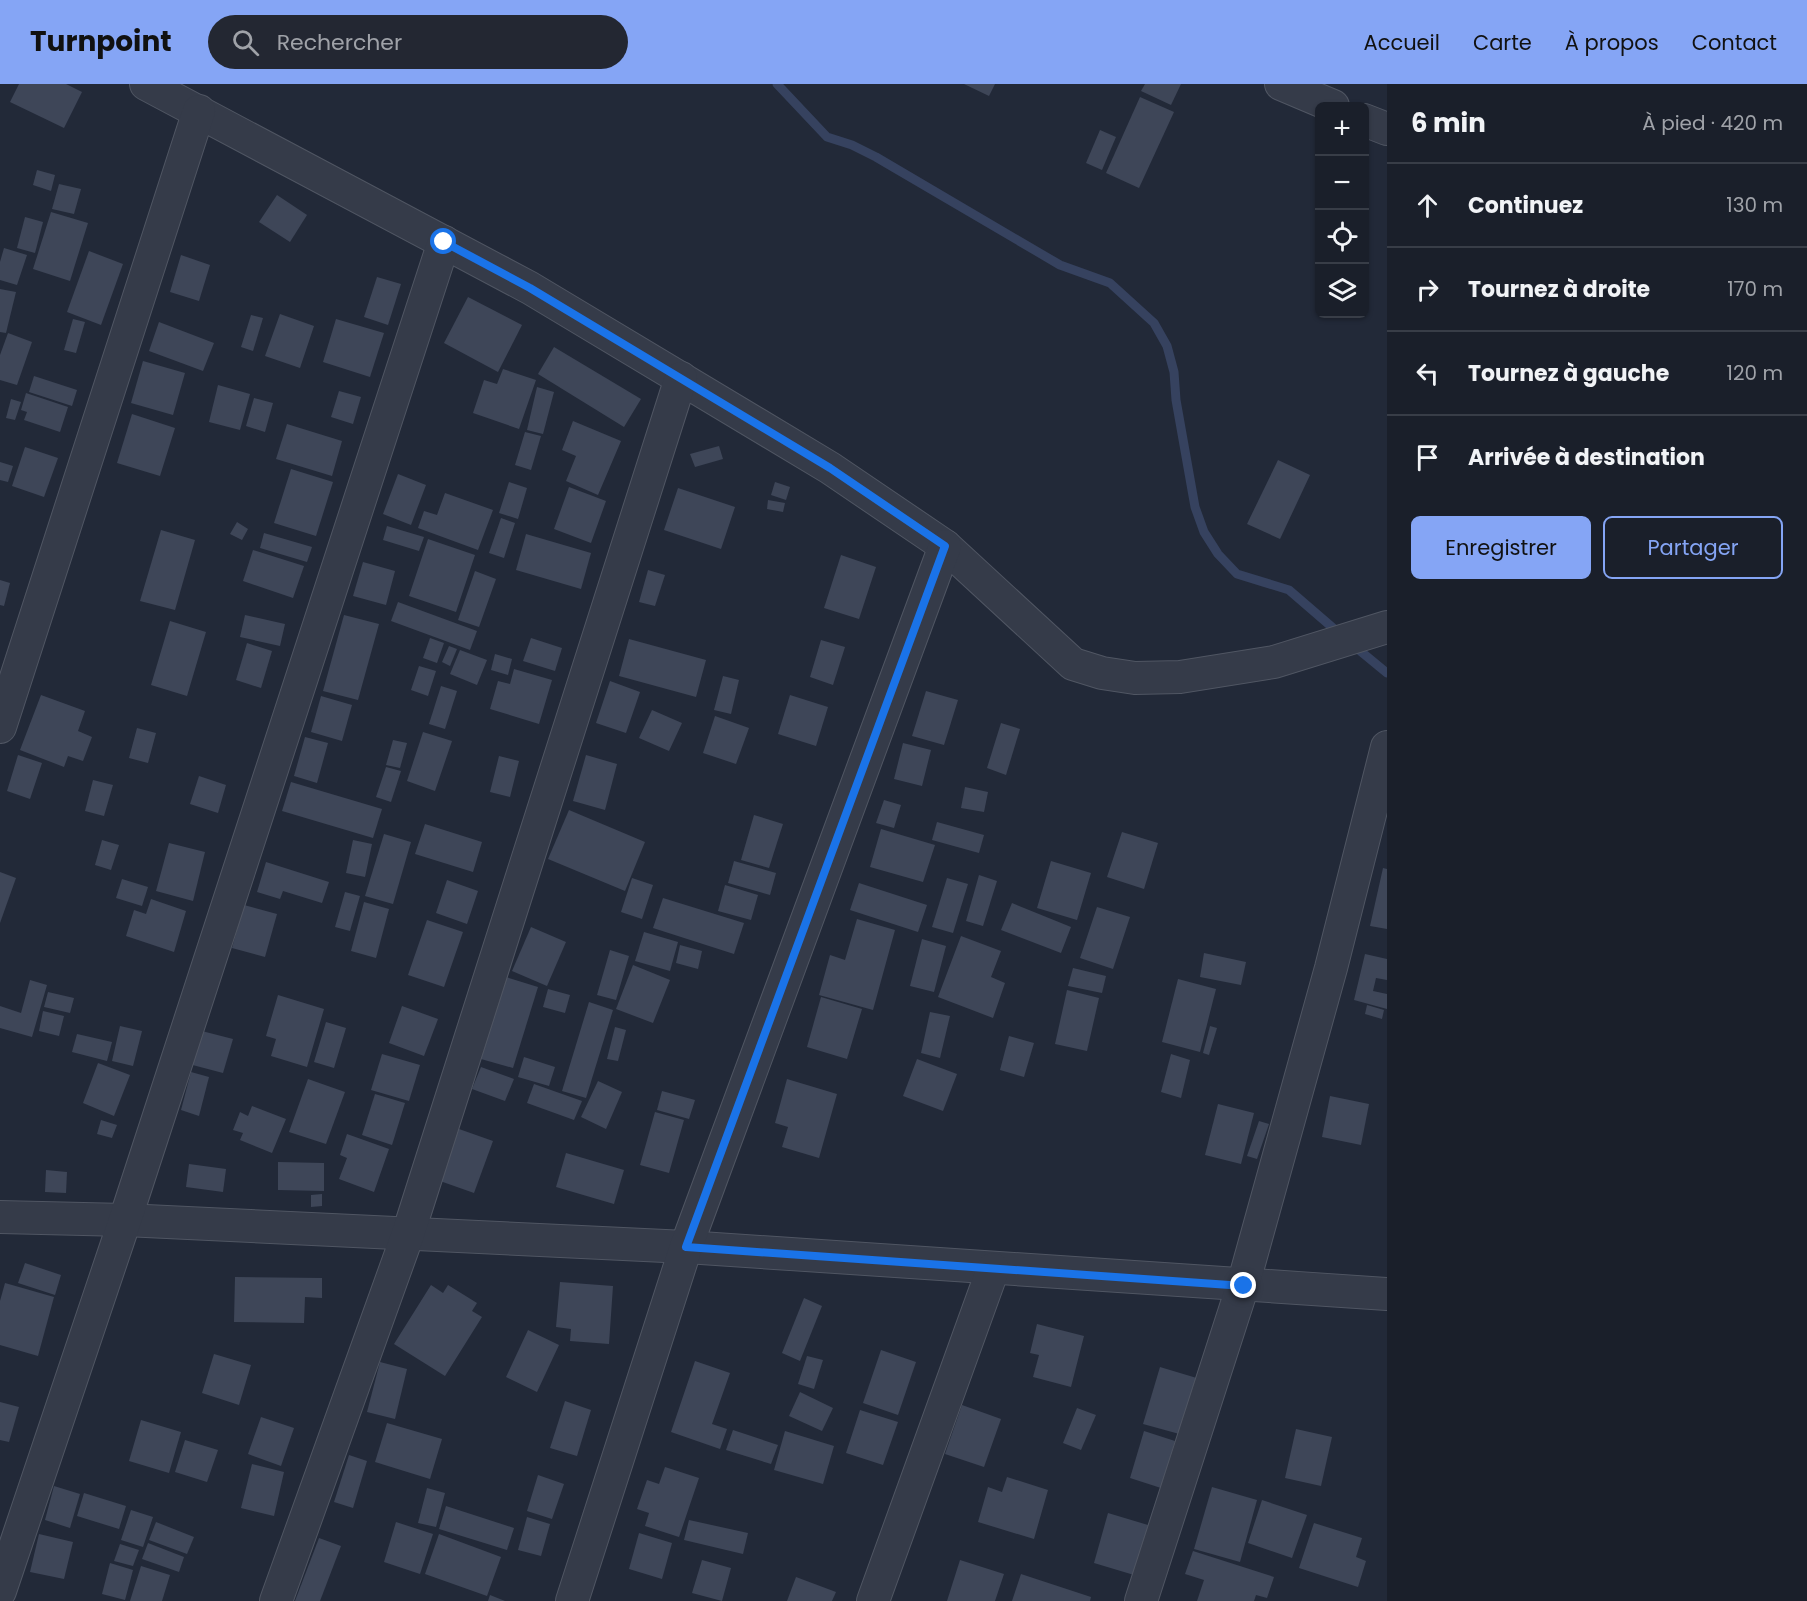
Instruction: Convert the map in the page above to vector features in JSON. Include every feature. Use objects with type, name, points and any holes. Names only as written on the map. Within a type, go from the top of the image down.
[{"type":"street","points":[[146,84],[530,288],[830,468],[945,546],[1073,664],[1102,674],[1135,678],[1180,677],[1275,662],[1387,627]]},
{"type":"street","points":[[1281,84],[1324,102]]},
{"type":"street","points":[[0,727],[199,111]]},
{"type":"street","points":[[1369,122],[1387,129]]},
{"type":"street","points":[[0,1591],[125,1220],[444,242]]},
{"type":"street","points":[[276,1601],[408,1234],[681,378]]},
{"type":"street","points":[[572,1601],[686,1247],[945,546]]},
{"type":"street","points":[[1141,1601],[1244,1286],[1331,969],[1387,747]]},
{"type":"street","points":[[0,1217],[125,1220],[686,1247],[1387,1294]]},
{"type":"street","points":[[873,1601],[993,1269]]},
{"type":"building","points":[[19,84],[66,84],[82,92],[64,128],[10,102]]},
{"type":"building","points":[[964,84],[995,84],[989,96]]},
{"type":"building","points":[[1145,84],[1181,84],[1171,105],[1141,91]]},
{"type":"building","points":[[1140,97],[1174,112],[1139,188],[1106,173]]},
{"type":"building","points":[[1100,130],[1116,137],[1102,170],[1086,163]]},
{"type":"building","points":[[37,170],[55,175],[51,191],[33,185]]},
{"type":"building","points":[[59,184],[81,189],[74,214],[52,209]]},
{"type":"building","points":[[277,195],[307,215],[290,242],[259,222]]},
{"type":"building","points":[[51,212],[88,223],[70,281],[33,269]]},
{"type":"building","points":[[25,217],[43,222],[35,253],[17,248]]},
{"type":"building","points":[[4,248],[27,255],[17,285],[0,280],[0,262]]},
{"type":"building","points":[[89,251],[123,264],[101,325],[67,312]]},
{"type":"building","points":[[181,255],[210,265],[199,301],[170,292]]},
{"type":"building","points":[[377,277],[401,284],[388,325],[364,317]]},
{"type":"building","points":[[0,289],[16,292],[6,333],[0,332]]},
{"type":"building","points":[[468,297],[522,325],[498,372],[444,343]]},
{"type":"building","points":[[280,314],[314,326],[300,368],[265,356]]},
{"type":"building","points":[[251,315],[263,318],[253,351],[241,347]]},
{"type":"building","points":[[73,319],[85,322],[76,353],[64,350]]},
{"type":"building","points":[[336,319],[384,333],[370,377],[323,362]]},
{"type":"building","points":[[159,322],[214,343],[203,371],[149,351]]},
{"type":"building","points":[[8,333],[32,342],[17,385],[0,380],[0,355]]},
{"type":"building","points":[[554,347],[641,399],[624,427],[538,374]]},
{"type":"building","points":[[143,361],[185,373],[173,415],[131,403]]},
{"type":"building","points":[[503,369],[536,380],[519,429],[473,413],[484,380],[497,384]]},
{"type":"building","points":[[34,376],[77,390],[72,406],[29,392]]},
{"type":"building","points":[[218,385],[250,394],[240,430],[209,422]]},
{"type":"building","points":[[537,387],[554,392],[543,434],[527,430]]},
{"type":"building","points":[[339,391],[361,397],[353,424],[331,417]]},
{"type":"building","points":[[26,393],[68,407],[60,432],[24,420],[27,412],[21,410]]},
{"type":"building","points":[[254,398],[273,403],[265,432],[246,426]]},
{"type":"building","points":[[11,399],[21,402],[15,420],[6,418]]},
{"type":"building","points":[[132,414],[175,428],[160,476],[117,463]]},
{"type":"building","points":[[573,421],[621,441],[598,495],[566,481],[576,456],[562,450]]},
{"type":"building","points":[[287,424],[342,441],[332,476],[276,459]]},
{"type":"building","points":[[525,432],[541,436],[531,470],[515,465]]},
{"type":"building","points":[[719,446],[723,459],[695,467],[690,454]]},
{"type":"building","points":[[25,447],[58,458],[44,497],[12,486]]},
{"type":"building","points":[[1278,460],[1310,475],[1280,539],[1247,524]]},
{"type":"building","points":[[0,462],[13,466],[8,482],[0,480]]},
{"type":"building","points":[[291,469],[333,482],[316,536],[274,523]]},
{"type":"building","points":[[398,474],[426,485],[411,525],[383,514]]},
{"type":"building","points":[[509,482],[527,488],[518,519],[499,513]]},
{"type":"building","points":[[775,482],[790,487],[786,500],[771,495]]},
{"type":"building","points":[[569,487],[606,501],[591,543],[554,529]]},
{"type":"building","points":[[678,488],[735,507],[721,549],[664,530]]},
{"type":"building","points":[[445,493],[493,510],[478,550],[418,528],[424,511],[437,515]]},
{"type":"building","points":[[768,500],[785,503],[783,512],[767,509]]},
{"type":"building","points":[[501,518],[515,523],[504,558],[489,553]]},
{"type":"building","points":[[237,522],[248,529],[242,540],[230,534]]},
{"type":"building","points":[[387,526],[424,537],[419,551],[383,540]]},
{"type":"building","points":[[161,530],[195,540],[175,610],[140,601]]},
{"type":"building","points":[[264,533],[312,547],[307,562],[260,548]]},
{"type":"building","points":[[526,534],[591,553],[581,589],[516,570]]},
{"type":"building","points":[[428,539],[475,555],[456,612],[409,596]]},
{"type":"building","points":[[253,550],[304,566],[293,598],[243,581]]},
{"type":"building","points":[[841,555],[876,567],[859,619],[824,608]]},
{"type":"building","points":[[363,562],[395,571],[386,605],[353,596]]},
{"type":"building","points":[[648,570],[665,575],[655,606],[639,602]]},
{"type":"building","points":[[475,571],[496,579],[479,627],[458,620]]},
{"type":"building","points":[[0,580],[10,583],[4,606],[0,605]]},
{"type":"building","points":[[398,602],[477,631],[470,650],[391,621]]},
{"type":"building","points":[[245,615],[285,624],[280,646],[240,637]]},
{"type":"building","points":[[344,615],[379,624],[358,700],[323,691]]},
{"type":"building","points":[[170,621],[206,632],[187,696],[151,685]]},
{"type":"building","points":[[430,638],[444,643],[437,663],[423,658]]},
{"type":"building","points":[[531,638],[562,648],[555,671],[523,661]]},
{"type":"building","points":[[629,639],[706,660],[696,697],[619,676]]},
{"type":"building","points":[[821,640],[845,647],[833,685],[810,677]]},
{"type":"building","points":[[247,643],[272,651],[261,688],[236,680]]},
{"type":"building","points":[[449,646],[457,649],[450,666],[442,662]]},
{"type":"building","points":[[460,650],[487,660],[477,685],[450,674]]},
{"type":"building","points":[[495,654],[512,659],[508,675],[491,670]]},
{"type":"building","points":[[419,666],[436,671],[428,696],[411,690]]},
{"type":"building","points":[[514,669],[552,680],[539,724],[490,709],[498,681],[510,684]]},
{"type":"building","points":[[723,676],[739,680],[731,714],[714,710]]},
{"type":"building","points":[[610,681],[640,692],[626,733],[596,723]]},
{"type":"building","points":[[441,686],[457,691],[445,729],[429,724]]},
{"type":"building","points":[[926,691],[958,700],[944,745],[912,736]]},
{"type":"building","points":[[41,695],[85,711],[78,731],[92,737],[83,761],[68,756],[64,767],[20,750]]},
{"type":"building","points":[[790,695],[828,707],[816,746],[778,734]]},
{"type":"building","points":[[321,696],[352,705],[342,741],[311,732]]},
{"type":"building","points":[[652,710],[682,723],[669,751],[639,738]]},
{"type":"building","points":[[715,716],[749,728],[736,764],[703,753]]},
{"type":"building","points":[[1001,723],[1020,729],[1006,775],[987,768]]},
{"type":"building","points":[[137,728],[156,733],[148,763],[129,758]]},
{"type":"building","points":[[423,732],[452,741],[435,791],[407,781]]},
{"type":"building","points":[[305,737],[328,743],[317,783],[294,776]]},
{"type":"building","points":[[393,740],[407,743],[400,768],[386,765]]},
{"type":"building","points":[[903,743],[931,750],[922,786],[894,779]]},
{"type":"building","points":[[18,755],[42,763],[30,799],[7,791]]},
{"type":"building","points":[[586,755],[617,764],[605,810],[573,801]]},
{"type":"building","points":[[499,756],[519,761],[510,797],[490,792]]},
{"type":"building","points":[[386,767],[401,771],[391,802],[376,797]]},
{"type":"building","points":[[199,776],[226,785],[218,813],[190,804]]},
{"type":"building","points":[[93,780],[113,785],[104,816],[85,811]]},
{"type":"building","points":[[291,782],[382,809],[373,838],[282,811]]},
{"type":"building","points":[[965,787],[988,792],[984,812],[961,808]]},
{"type":"building","points":[[884,800],[901,805],[894,828],[876,823]]},
{"type":"building","points":[[569,810],[645,842],[625,891],[548,859]]},
{"type":"building","points":[[754,815],[783,824],[769,868],[741,860]]},
{"type":"building","points":[[937,822],[984,835],[979,853],[932,840]]},
{"type":"building","points":[[425,824],[482,842],[473,872],[415,854]]},
{"type":"building","points":[[881,829],[935,845],[923,882],[870,867]]},
{"type":"building","points":[[1122,832],[1158,843],[1144,889],[1107,877]]},
{"type":"building","points":[[384,834],[411,842],[393,904],[365,896]]},
{"type":"building","points":[[102,840],[119,845],[111,870],[95,865]]},
{"type":"building","points":[[353,840],[372,844],[365,877],[346,873]]},
{"type":"building","points":[[169,843],[205,852],[193,901],[156,891]]},
{"type":"building","points":[[734,861],[776,873],[770,895],[728,883]]},
{"type":"building","points":[[1051,861],[1091,873],[1077,920],[1037,908]]},
{"type":"building","points":[[266,862],[329,882],[322,903],[283,891],[280,899],[257,892]]},
{"type":"building","points":[[1383,868],[1387,869],[1387,929],[1370,926]]},
{"type":"building","points":[[0,872],[16,878],[0,923]]},
{"type":"building","points":[[979,875],[997,881],[983,926],[966,921]]},
{"type":"building","points":[[632,878],[653,885],[642,919],[621,912]]},
{"type":"building","points":[[947,878],[968,884],[953,933],[932,927]]},
{"type":"building","points":[[122,879],[148,887],[142,906],[116,898]]},
{"type":"building","points":[[447,880],[478,891],[467,924],[436,913]]},
{"type":"building","points":[[859,883],[927,905],[918,932],[850,910]]},
{"type":"building","points":[[725,885],[758,895],[751,920],[718,911]]},
{"type":"building","points":[[345,892],[360,896],[350,931],[335,927]]},
{"type":"building","points":[[663,898],[744,923],[734,954],[653,928]]},
{"type":"building","points":[[151,899],[186,911],[174,952],[126,936],[134,910],[146,914]]},
{"type":"building","points":[[364,902],[389,909],[376,958],[351,951]]},
{"type":"building","points":[[1012,903],[1071,927],[1061,953],[1001,930]]},
{"type":"building","points":[[244,905],[277,914],[265,957],[232,948]]},
{"type":"building","points":[[1097,907],[1130,917],[1113,969],[1080,958]]},
{"type":"building","points":[[857,919],[895,930],[873,1010],[819,995],[830,955],[845,960]]},
{"type":"building","points":[[427,920],[463,932],[444,987],[408,975]]},
{"type":"building","points":[[531,927],[566,942],[547,986],[512,971]]},
{"type":"building","points":[[644,932],[678,942],[670,971],[635,961]]},
{"type":"building","points":[[961,936],[1001,951],[991,977],[1005,983],[993,1018],[938,997]]},
{"type":"building","points":[[922,939],[946,946],[934,992],[910,986]]},
{"type":"building","points":[[680,945],[702,951],[698,969],[676,963]]},
{"type":"building","points":[[610,950],[629,956],[616,1000],[597,995]]},
{"type":"building","points":[[1204,953],[1246,962],[1241,985],[1200,977]]},
{"type":"building","points":[[1365,954],[1387,959],[1387,980],[1376,978],[1373,991],[1387,994],[1387,1009],[1354,1000]]},
{"type":"building","points":[[633,965],[670,980],[653,1023],[616,1009]]},
{"type":"building","points":[[1073,968],[1106,976],[1102,993],[1068,986]]},
{"type":"building","points":[[506,977],[538,987],[513,1068],[481,1059]]},
{"type":"building","points":[[1178,979],[1216,989],[1200,1052],[1162,1042]]},
{"type":"building","points":[[30,980],[47,985],[32,1037],[0,1028],[0,1006],[21,1013]]},
{"type":"building","points":[[548,989],[570,995],[565,1013],[543,1007]]},
{"type":"building","points":[[1067,990],[1099,998],[1087,1051],[1055,1044]]},
{"type":"building","points":[[48,992],[74,998],[70,1013],[44,1007]]},
{"type":"building","points":[[278,995],[324,1009],[307,1067],[271,1056],[276,1039],[266,1036]]},
{"type":"building","points":[[821,997],[862,1009],[847,1059],[807,1047]]},
{"type":"building","points":[[589,1002],[613,1010],[586,1098],[562,1091]]},
{"type":"building","points":[[1367,1005],[1384,1010],[1382,1019],[1365,1014]]},
{"type":"building","points":[[402,1006],[438,1019],[424,1056],[389,1043]]},
{"type":"building","points":[[43,1011],[64,1016],[59,1036],[39,1031]]},
{"type":"building","points":[[930,1012],[950,1016],[940,1058],[921,1053]]},
{"type":"building","points":[[326,1022],[346,1028],[334,1068],[314,1062]]},
{"type":"building","points":[[120,1026],[142,1031],[133,1066],[112,1061]]},
{"type":"building","points":[[1210,1026],[1217,1028],[1209,1055],[1203,1053]]},
{"type":"building","points":[[615,1027],[626,1030],[618,1061],[607,1059]]},
{"type":"building","points":[[194,1029],[233,1039],[223,1073],[185,1063]]},
{"type":"building","points":[[77,1034],[112,1042],[107,1061],[72,1052]]},
{"type":"building","points":[[1009,1036],[1034,1043],[1024,1077],[1000,1070]]},
{"type":"building","points":[[382,1054],[420,1065],[409,1101],[371,1090]]},
{"type":"building","points":[[1171,1054],[1190,1060],[1181,1098],[1161,1092]]},
{"type":"building","points":[[524,1057],[555,1067],[549,1086],[518,1077]]},
{"type":"building","points":[[917,1059],[957,1074],[943,1111],[903,1096]]},
{"type":"building","points":[[98,1063],[130,1075],[114,1116],[83,1103]]},
{"type":"building","points":[[481,1067],[514,1079],[505,1101],[472,1089]]},
{"type":"building","points":[[191,1072],[209,1077],[199,1116],[181,1110]]},
{"type":"building","points":[[308,1079],[345,1092],[326,1144],[289,1132]]},
{"type":"building","points":[[787,1079],[837,1094],[819,1158],[782,1147],[788,1127],[775,1123]]},
{"type":"building","points":[[598,1081],[622,1092],[606,1129],[581,1117]]},
{"type":"building","points":[[534,1084],[582,1101],[574,1120],[527,1103]]},
{"type":"building","points":[[662,1091],[695,1100],[689,1119],[657,1110]]},
{"type":"building","points":[[375,1094],[405,1103],[392,1145],[362,1135]]},
{"type":"building","points":[[1330,1096],[1369,1104],[1361,1145],[1322,1137]]},
{"type":"building","points":[[1218,1104],[1254,1113],[1241,1164],[1205,1155]]},
{"type":"building","points":[[252,1106],[286,1119],[272,1153],[240,1140],[243,1133],[233,1130],[240,1112],[248,1116]]},
{"type":"building","points":[[655,1112],[684,1120],[669,1173],[640,1165]]},
{"type":"building","points":[[101,1120],[117,1125],[112,1138],[97,1134]]},
{"type":"building","points":[[1259,1121],[1269,1124],[1257,1159],[1247,1156]]},
{"type":"building","points":[[459,1129],[493,1141],[474,1193],[440,1181]]},
{"type":"building","points":[[347,1134],[389,1149],[374,1192],[339,1179],[347,1158],[340,1155]]},
{"type":"building","points":[[566,1153],[624,1170],[614,1204],[556,1187]]},
{"type":"building","points":[[278,1162],[324,1163],[324,1191],[278,1190]]},
{"type":"building","points":[[189,1164],[226,1169],[223,1192],[186,1187]]},
{"type":"building","points":[[46,1170],[67,1172],[66,1193],[45,1192]]},
{"type":"building","points":[[322,1194],[322,1206],[311,1207],[311,1195]]},
{"type":"building","points":[[25,1263],[61,1275],[55,1295],[18,1283]]},
{"type":"building","points":[[235,1277],[322,1278],[322,1298],[305,1297],[304,1323],[234,1322]]},
{"type":"building","points":[[560,1282],[613,1286],[609,1344],[570,1341],[571,1329],[556,1327]]},
{"type":"building","points":[[5,1283],[54,1297],[38,1356],[0,1345],[0,1301]]},
{"type":"building","points":[[431,1285],[443,1293],[448,1285],[477,1303],[472,1311],[482,1317],[445,1376],[394,1344]]},
{"type":"building","points":[[804,1298],[822,1306],[800,1361],[782,1353]]},
{"type":"building","points":[[1037,1324],[1084,1336],[1071,1387],[1033,1377],[1039,1355],[1030,1353]]},
{"type":"building","points":[[528,1330],[559,1345],[537,1392],[506,1377]]},
{"type":"building","points":[[881,1350],[916,1362],[898,1415],[863,1403]]},
{"type":"building","points":[[214,1354],[251,1365],[239,1405],[202,1393]]},
{"type":"building","points":[[807,1356],[823,1360],[814,1389],[798,1384]]},
{"type":"building","points":[[695,1361],[730,1373],[712,1424],[727,1429],[720,1449],[671,1432]]},
{"type":"building","points":[[380,1362],[407,1369],[395,1419],[367,1412]]},
{"type":"building","points":[[1160,1367],[1200,1379],[1183,1435],[1143,1424]]},
{"type":"building","points":[[800,1392],[833,1408],[822,1431],[789,1416]]},
{"type":"building","points":[[565,1401],[591,1410],[577,1456],[550,1448]]},
{"type":"building","points":[[0,1402],[19,1407],[9,1442],[0,1440]]},
{"type":"building","points":[[962,1405],[1001,1419],[984,1467],[945,1454]]},
{"type":"building","points":[[1077,1408],[1096,1415],[1081,1450],[1063,1443]]},
{"type":"building","points":[[860,1410],[898,1422],[883,1465],[846,1453]]},
{"type":"building","points":[[261,1417],[294,1428],[281,1466],[248,1454]]},
{"type":"building","points":[[141,1420],[181,1432],[169,1473],[129,1461]]},
{"type":"building","points":[[387,1423],[442,1439],[430,1479],[375,1462]]},
{"type":"building","points":[[1296,1429],[1332,1437],[1321,1486],[1285,1478]]},
{"type":"building","points":[[733,1430],[778,1445],[771,1464],[726,1450]]},
{"type":"building","points":[[785,1431],[834,1446],[823,1484],[774,1470]]},
{"type":"building","points":[[1144,1431],[1175,1441],[1161,1488],[1130,1478]]},
{"type":"building","points":[[185,1440],[218,1450],[207,1482],[175,1472]]},
{"type":"building","points":[[349,1455],[367,1461],[353,1508],[334,1502]]},
{"type":"building","points":[[252,1464],[284,1472],[274,1516],[241,1508]]},
{"type":"building","points":[[665,1467],[699,1478],[679,1537],[645,1526],[649,1513],[637,1509],[647,1480],[659,1484]]},
{"type":"building","points":[[538,1475],[564,1484],[552,1519],[527,1511]]},
{"type":"building","points":[[1007,1477],[1048,1490],[1034,1539],[978,1522],[988,1487],[1002,1492]]},
{"type":"building","points":[[54,1486],[80,1494],[70,1528],[45,1520]]},
{"type":"building","points":[[1212,1487],[1257,1500],[1240,1562],[1194,1549]]},
{"type":"building","points":[[427,1488],[445,1493],[436,1527],[418,1523]]},
{"type":"building","points":[[84,1493],[126,1506],[119,1529],[77,1516]]},
{"type":"building","points":[[1262,1500],[1307,1515],[1292,1558],[1248,1543]]},
{"type":"building","points":[[446,1506],[514,1528],[507,1550],[439,1529]]},
{"type":"building","points":[[131,1510],[153,1517],[143,1547],[121,1540]]},
{"type":"building","points":[[1108,1513],[1148,1525],[1134,1575],[1094,1563]]},
{"type":"building","points":[[527,1517],[550,1524],[541,1556],[518,1550]]},
{"type":"building","points":[[689,1520],[748,1533],[743,1554],[684,1540]]},
{"type":"building","points":[[156,1522],[194,1537],[187,1554],[149,1540]]},
{"type":"building","points":[[396,1522],[433,1534],[420,1574],[384,1562]]},
{"type":"building","points":[[1314,1523],[1362,1538],[1356,1557],[1366,1561],[1358,1587],[1299,1568]]},
{"type":"building","points":[[639,1533],[672,1543],[662,1579],[629,1569]]},
{"type":"building","points":[[39,1534],[73,1542],[64,1579],[30,1572]]},
{"type":"building","points":[[439,1534],[501,1557],[487,1596],[425,1574]]},
{"type":"building","points":[[319,1538],[341,1546],[320,1601],[295,1601]]},
{"type":"building","points":[[148,1543],[184,1557],[179,1572],[142,1559]]},
{"type":"building","points":[[120,1544],[139,1550],[133,1566],[114,1561]]},
{"type":"building","points":[[1193,1551],[1274,1577],[1267,1598],[1256,1595],[1254,1601],[1197,1601],[1204,1580],[1185,1574]]},
{"type":"building","points":[[702,1560],[731,1568],[722,1601],[692,1593]]},
{"type":"building","points":[[960,1560],[1004,1574],[995,1601],[947,1601]]},
{"type":"building","points":[[110,1563],[133,1570],[125,1600],[102,1594]]},
{"type":"building","points":[[141,1566],[170,1575],[162,1601],[130,1601]]},
{"type":"building","points":[[1021,1574],[1091,1597],[1090,1601],[1012,1601]]},
{"type":"building","points":[[796,1577],[836,1592],[832,1601],[787,1601]]},
{"type":"building","points":[[490,1595],[505,1601],[488,1601]]},
{"type":"waterway","points":[[777,84],[827,137],[852,145],[876,157],[1060,265],[1110,283],[1154,323],[1167,346],[1174,372],[1176,400],[1195,507],[1204,532],[1218,554],[1237,574],[1289,590],[1340,634]]},
{"type":"waterway","points":[[1353,645],[1387,673]]},
{"type":"route","points":[[444,242],[530,288],[830,468],[945,546],[686,1247],[1244,1286]]}]
